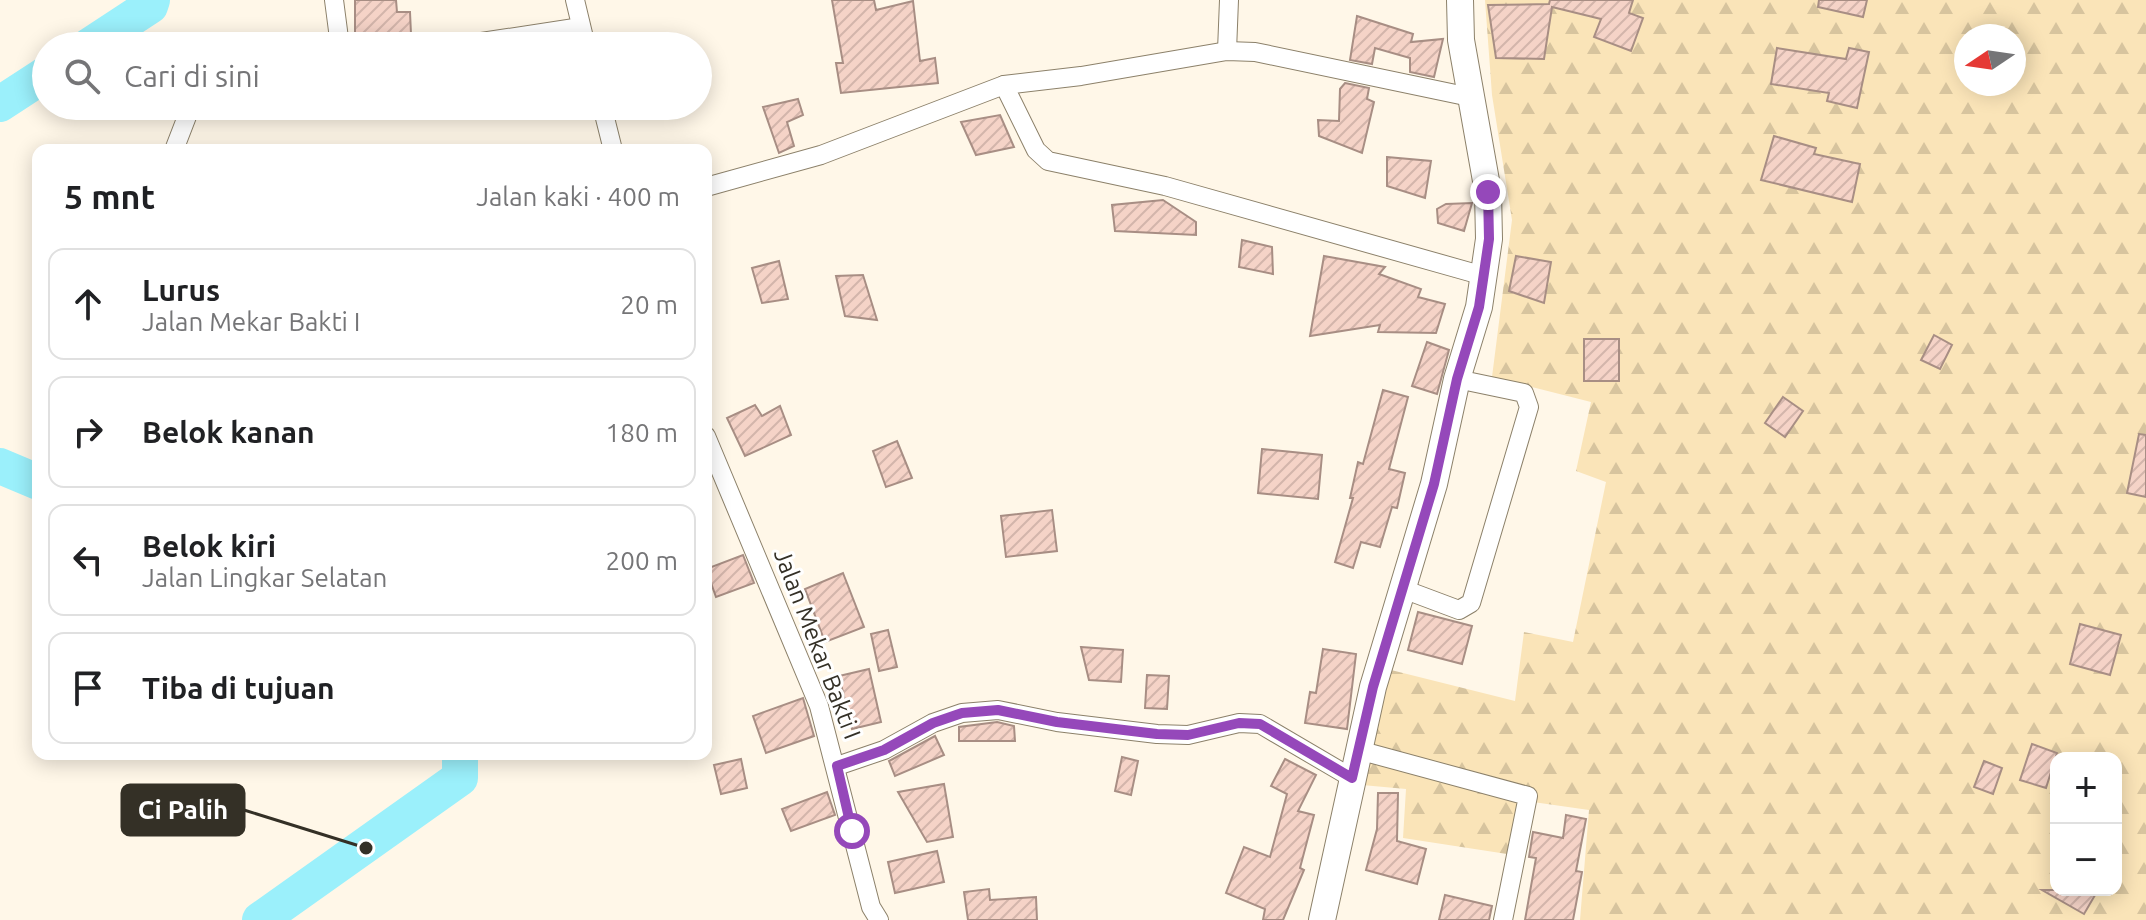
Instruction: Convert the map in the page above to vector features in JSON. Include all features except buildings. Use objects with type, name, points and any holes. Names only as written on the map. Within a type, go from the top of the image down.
[{"type":"street","points":[[334,0],[338,32]]},
{"type":"street","points":[[575,0],[582,32]]},
{"type":"street","points":[[1227,51],[1229,0]]},
{"type":"street","points":[[1322,920],[1358,750],[1434,484],[1484,276],[1489,239],[1488,192],[1461,40],[1460,0]]},
{"type":"street","points":[[548,32],[581,27]]},
{"type":"street","points":[[712,185],[821,155],[1004,85],[1081,76],[1227,51],[1255,52],[1470,97]]},
{"type":"street","points":[[1004,85],[1036,150],[1048,161],[1165,186],[1484,276]]},
{"type":"street","points":[[176,144],[186,120]]},
{"type":"street","points":[[606,120],[612,144]]},
{"type":"street","points":[[1403,589],[1459,610],[1471,603],[1529,407],[1524,393],[1457,379]]},
{"type":"street","name":"Jalan Mekar Bakti I","points":[[712,450],[819,706],[871,907],[879,920]]},
{"type":"street","points":[[837,766],[884,750],[933,723],[962,713],[998,710],[1057,722],[1157,734],[1188,735],[1239,723],[1260,724],[1352,778]]},
{"type":"street","points":[[1358,750],[1528,796],[1503,920]]},
{"type":"green space","points":[[1485,0],[2146,0],[2146,920],[1580,920],[1589,810],[1526,801],[1520,856],[1403,838],[1406,789],[1362,785],[1391,670],[1515,701],[1524,632],[1573,642],[1606,482],[1576,471],[1591,402],[1492,377],[1512,220],[1492,95]]},
{"type":"waterway","points":[[110,32],[150,6],[152,0]]},
{"type":"waterway","points":[[0,104],[32,83]]},
{"type":"waterway","points":[[0,466],[32,479]]},
{"type":"waterway","points":[[260,920],[460,778],[460,760]]},
{"type":"place","name":"Ci Palih","points":[[366,848]]},
{"type":"route","points":[[852,831],[837,766],[884,750],[933,723],[962,713],[998,710],[1057,722],[1157,734],[1188,735],[1239,723],[1260,724],[1352,778],[1373,687],[1434,484],[1457,379],[1479,307],[1489,239],[1488,192]]}]
